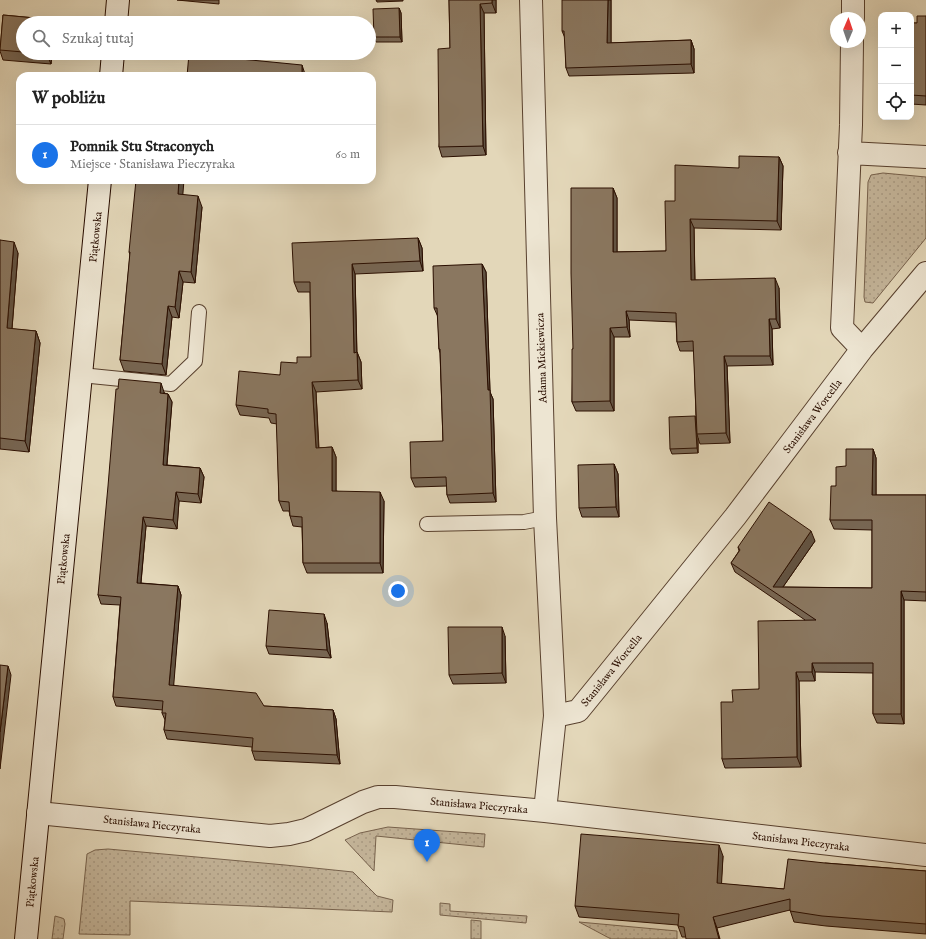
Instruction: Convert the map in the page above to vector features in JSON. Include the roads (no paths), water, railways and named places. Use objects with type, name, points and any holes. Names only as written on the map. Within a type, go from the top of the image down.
[{"type":"street","points":[[117,16],[118,0]]},
{"type":"street","name":"Adama Mickiewicza","points":[[530,0],[545,518],[556,716],[545,811]]},
{"type":"street","points":[[853,12],[854,0]]},
{"type":"street","points":[[852,48],[851,125],[842,328],[862,349]]},
{"type":"street","points":[[111,72],[112,60]]},
{"type":"street","points":[[849,153],[926,157]]},
{"type":"street","name":"Piątkowska","points":[[26,939],[100,184]]},
{"type":"street","name":"Stanisława Worcella","points":[[556,716],[578,711],[735,517],[862,349],[926,273]]},
{"type":"street","name":"Stanisława Pieczyraka","points":[[38,813],[270,836],[306,830],[363,802],[378,797],[394,797],[545,811],[926,855]]},
{"type":"lane","points":[[81,375],[170,384],[195,361],[199,312]]},
{"type":"lane","points":[[427,524],[524,522],[545,518]]},
{"type":"place","name":"Pomnik Stu Straconych","points":[[427,862]]}]
